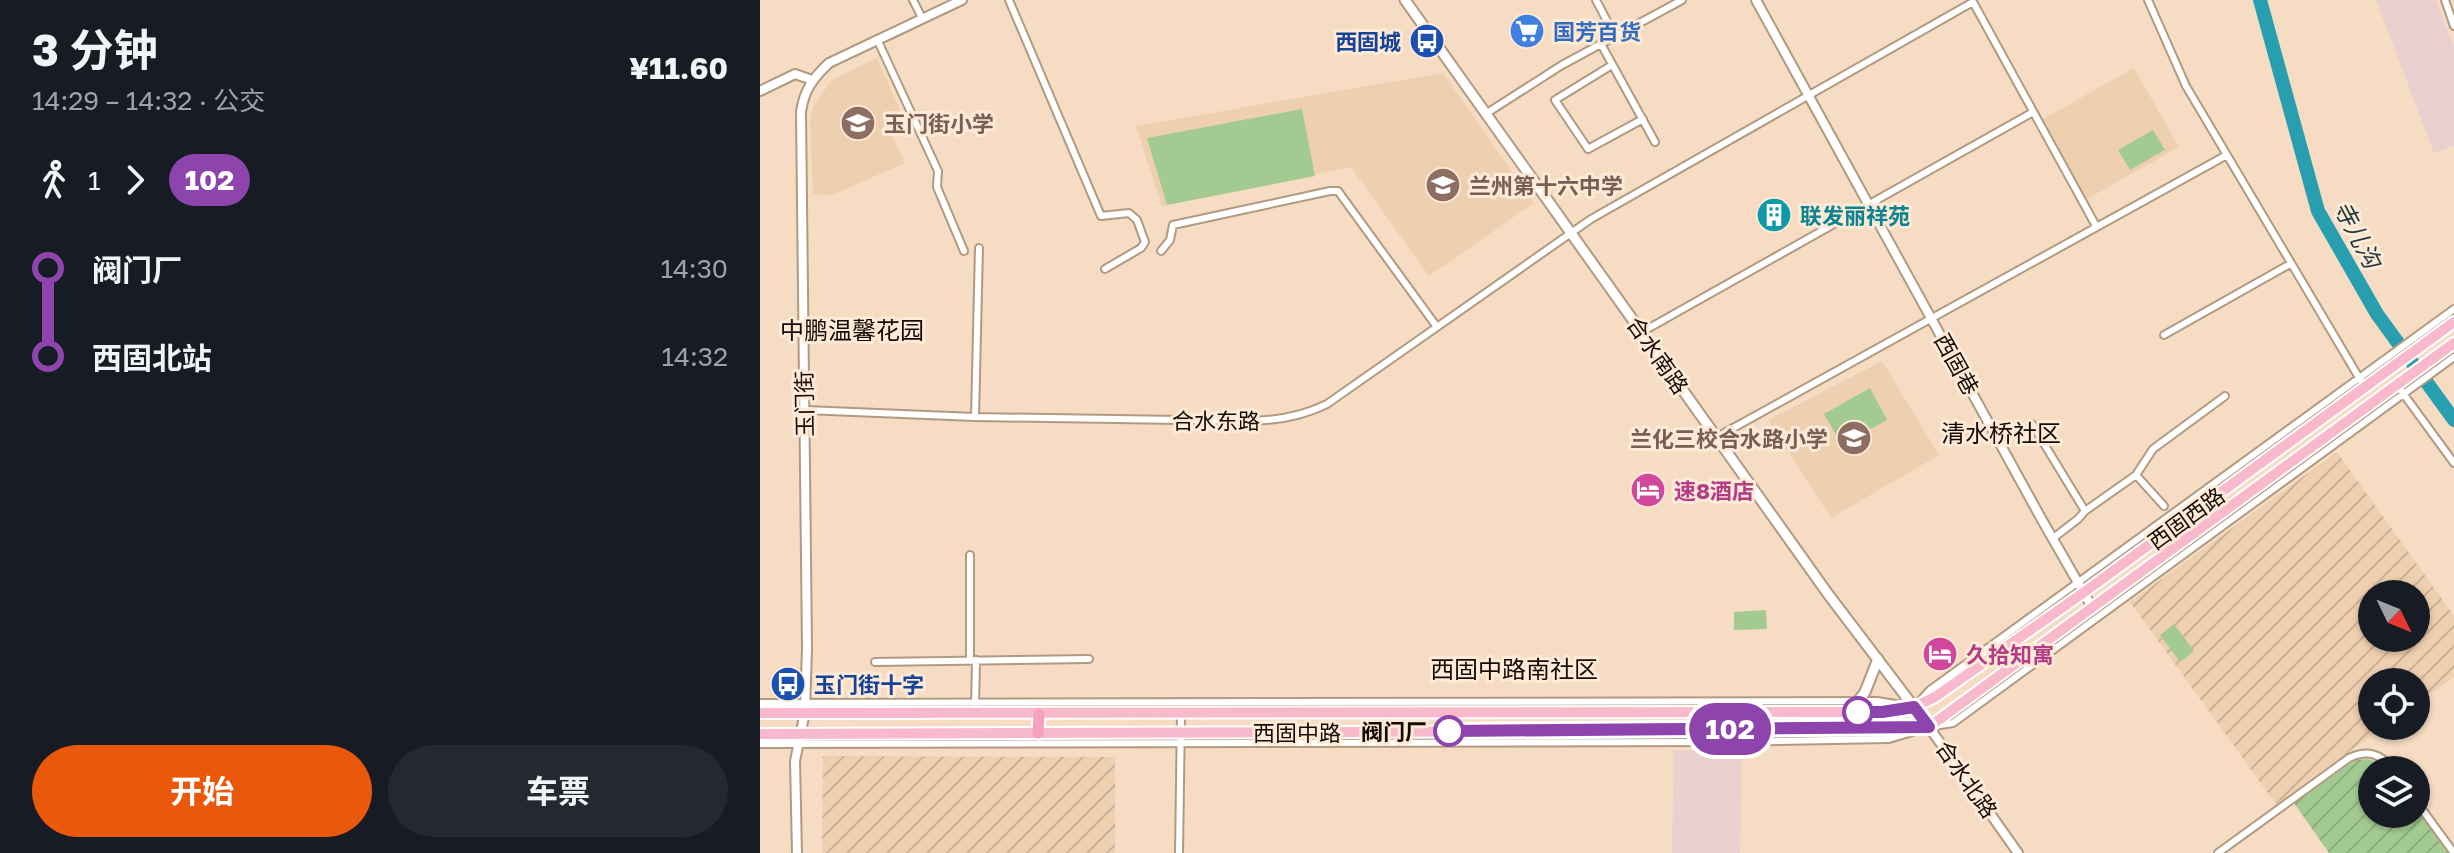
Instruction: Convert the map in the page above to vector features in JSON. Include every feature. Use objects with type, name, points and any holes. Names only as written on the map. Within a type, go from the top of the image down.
[{"type":"highway","points":[[1038,733],[1039,714]]},
{"type":"main road","name":"合水南路","points":[[1406,0],[1717,437],[1914,707]]},
{"type":"main road","name":"西固西路","points":[[1914,707],[1935,697],[2391,362],[2454,322]]},
{"type":"main road","name":"西固西路","points":[[1929,727],[2092,607],[2435,364],[2454,343]]},
{"type":"main road","points":[[1850,712],[1860,701],[1878,659]]},
{"type":"main road","name":"合水北路","points":[[1914,707],[1929,727]]},
{"type":"main road","name":"西固中路","points":[[760,713],[805,708],[975,709],[1039,714],[1181,709],[1882,712],[1914,707]]},
{"type":"main road","points":[[1604,713],[1605,731]]},
{"type":"main road","name":"西固中路","points":[[760,734],[799,740],[1038,733],[1181,737],[1929,727]]},
{"type":"street","points":[[913,0],[922,18]]},
{"type":"street","points":[[760,91],[795,74],[812,80],[829,63],[962,0]]},
{"type":"street","points":[[1009,0],[1101,216],[1129,213],[1137,220],[1145,242],[1141,248],[1105,269]]},
{"type":"street","points":[[1596,0],[1615,36]]},
{"type":"street","points":[[1487,113],[1562,65],[1682,0]]},
{"type":"street","name":"西固巷","points":[[1756,0],[2092,607]]},
{"type":"street","points":[[2148,0],[2186,86],[2225,156],[2362,383]]},
{"type":"street","points":[[2445,0],[2454,26]]},
{"type":"street","points":[[1808,95],[1972,1],[2096,226]]},
{"type":"street","points":[[877,39],[938,171],[937,187],[964,251]]},
{"type":"street","points":[[1601,44],[1655,142]]},
{"type":"street","points":[[1612,65],[1555,100],[1588,149],[1643,119]]},
{"type":"street","name":"玉门街","points":[[797,853],[795,761],[805,708],[801,112],[803,98],[812,80]]},
{"type":"street","name":"合水东路","points":[[805,410],[975,417],[1234,421],[1284,418],[1327,404],[1571,232],[1808,95]]},
{"type":"street","points":[[1642,332],[2033,112]]},
{"type":"street","points":[[1717,437],[2225,156]]},
{"type":"street","points":[[1161,251],[1170,240],[1173,225],[1338,191],[1437,327]]},
{"type":"street","points":[[975,417],[979,248]]},
{"type":"street","points":[[2164,335],[2290,264]]},
{"type":"street","points":[[2419,342],[2454,309]]},
{"type":"street","points":[[804,330],[822,330]]},
{"type":"street","points":[[846,330],[867,330]]},
{"type":"street","points":[[2402,386],[2411,390],[2435,364],[2454,357]]},
{"type":"street","points":[[2402,386],[2454,463]]},
{"type":"street","points":[[760,744],[799,740],[1181,737],[1889,739],[1953,723],[2402,386]]},
{"type":"street","points":[[2052,539],[2136,475],[2153,449],[2225,396]]},
{"type":"street","points":[[2032,424],[2085,511]]},
{"type":"street","points":[[2136,475],[2164,506]]},
{"type":"street","points":[[970,555],[975,709],[1860,701],[1914,707]]},
{"type":"street","points":[[875,662],[1089,659]]},
{"type":"street","points":[[760,703],[805,708]]},
{"type":"street","points":[[1179,853],[1181,709]]},
{"type":"street","name":"合水北路","points":[[1929,727],[2018,853]]},
{"type":"street","points":[[2218,853],[2349,758],[2359,753],[2380,756]]},
{"type":"street","points":[[2430,820],[2454,853]]},
{"type":"shaded area","points":[[2376,0],[2436,0],[2454,47],[2454,146],[2434,153]]},
{"type":"shaded area","name":"玉门街小学","points":[[877,58],[908,128],[892,135],[905,163],[832,195],[813,194],[810,119],[814,105],[832,80]]},
{"type":"shaded area","points":[[2134,68],[2179,147],[2087,199],[2043,119]]},
{"type":"shaded area","name":"兰州第十六中学","points":[[1443,73],[1534,203],[1429,276],[1351,167],[1162,206],[1136,126]]},
{"type":"shaded area","name":"兰化三校合水路小学","points":[[1882,361],[1939,455],[1831,518],[1768,420]]},
{"type":"shaded area","points":[[2337,452],[2428,580],[2358,580],[2358,652],[2430,652],[2430,582],[2454,616],[2454,677],[2430,694],[2430,668],[2358,668],[2358,740],[2365,740],[2276,804],[2130,602]]},
{"type":"shaded area","points":[[1674,750],[1742,751],[1740,853],[1672,853]]},
{"type":"shaded area","points":[[823,756],[1115,757],[1115,853],[822,853]]},
{"type":"green space","points":[[1302,109],[1315,176],[1167,205],[1147,138]]},
{"type":"green space","points":[[2153,130],[2165,150],[2130,170],[2118,150]]},
{"type":"green space","points":[[1870,388],[1887,420],[1842,445],[1824,414]]},
{"type":"green space","points":[[1766,610],[1767,629],[1734,630],[1734,612]]},
{"type":"green space","points":[[2174,624],[2194,651],[2180,662],[2160,635]]},
{"type":"green space","points":[[2358,760],[2358,828],[2430,828],[2448,853],[2329,853],[2294,803]]},
{"type":"waterway","name":"寺儿沟","points":[[2260,0],[2318,211],[2377,314],[2454,420]]},
{"type":"tunnel","points":[[822,330],[846,330]]},
{"type":"bus line","name":"102","points":[[1449,731],[1929,727],[1914,707],[1858,712]]},
{"type":"place","name":"国芳百货","points":[[1527,31]]},
{"type":"place","name":"西固城","points":[[1427,41]]},
{"type":"place","name":"玉门街小学","points":[[858,123]]},
{"type":"place","name":"兰州第十六中学","points":[[1443,185]]},
{"type":"place","name":"联发丽祥苑","points":[[1774,215]]},
{"type":"place","name":"兰化三校合水路小学","points":[[1854,438]]},
{"type":"place","name":"速8酒店","points":[[1648,490]]},
{"type":"place","name":"久拾知寓","points":[[1940,654]]},
{"type":"place","name":"玉门街十字","points":[[788,684]]},
{"type":"place","name":"阀门厂","points":[[1449,731]]},
{"type":"district","name":"中鹏温馨花园","points":[[852,329]]},
{"type":"district","name":"清水桥社区","points":[[2001,432]]},
{"type":"district","name":"西固中路南社区","points":[[1514,668]]}]
